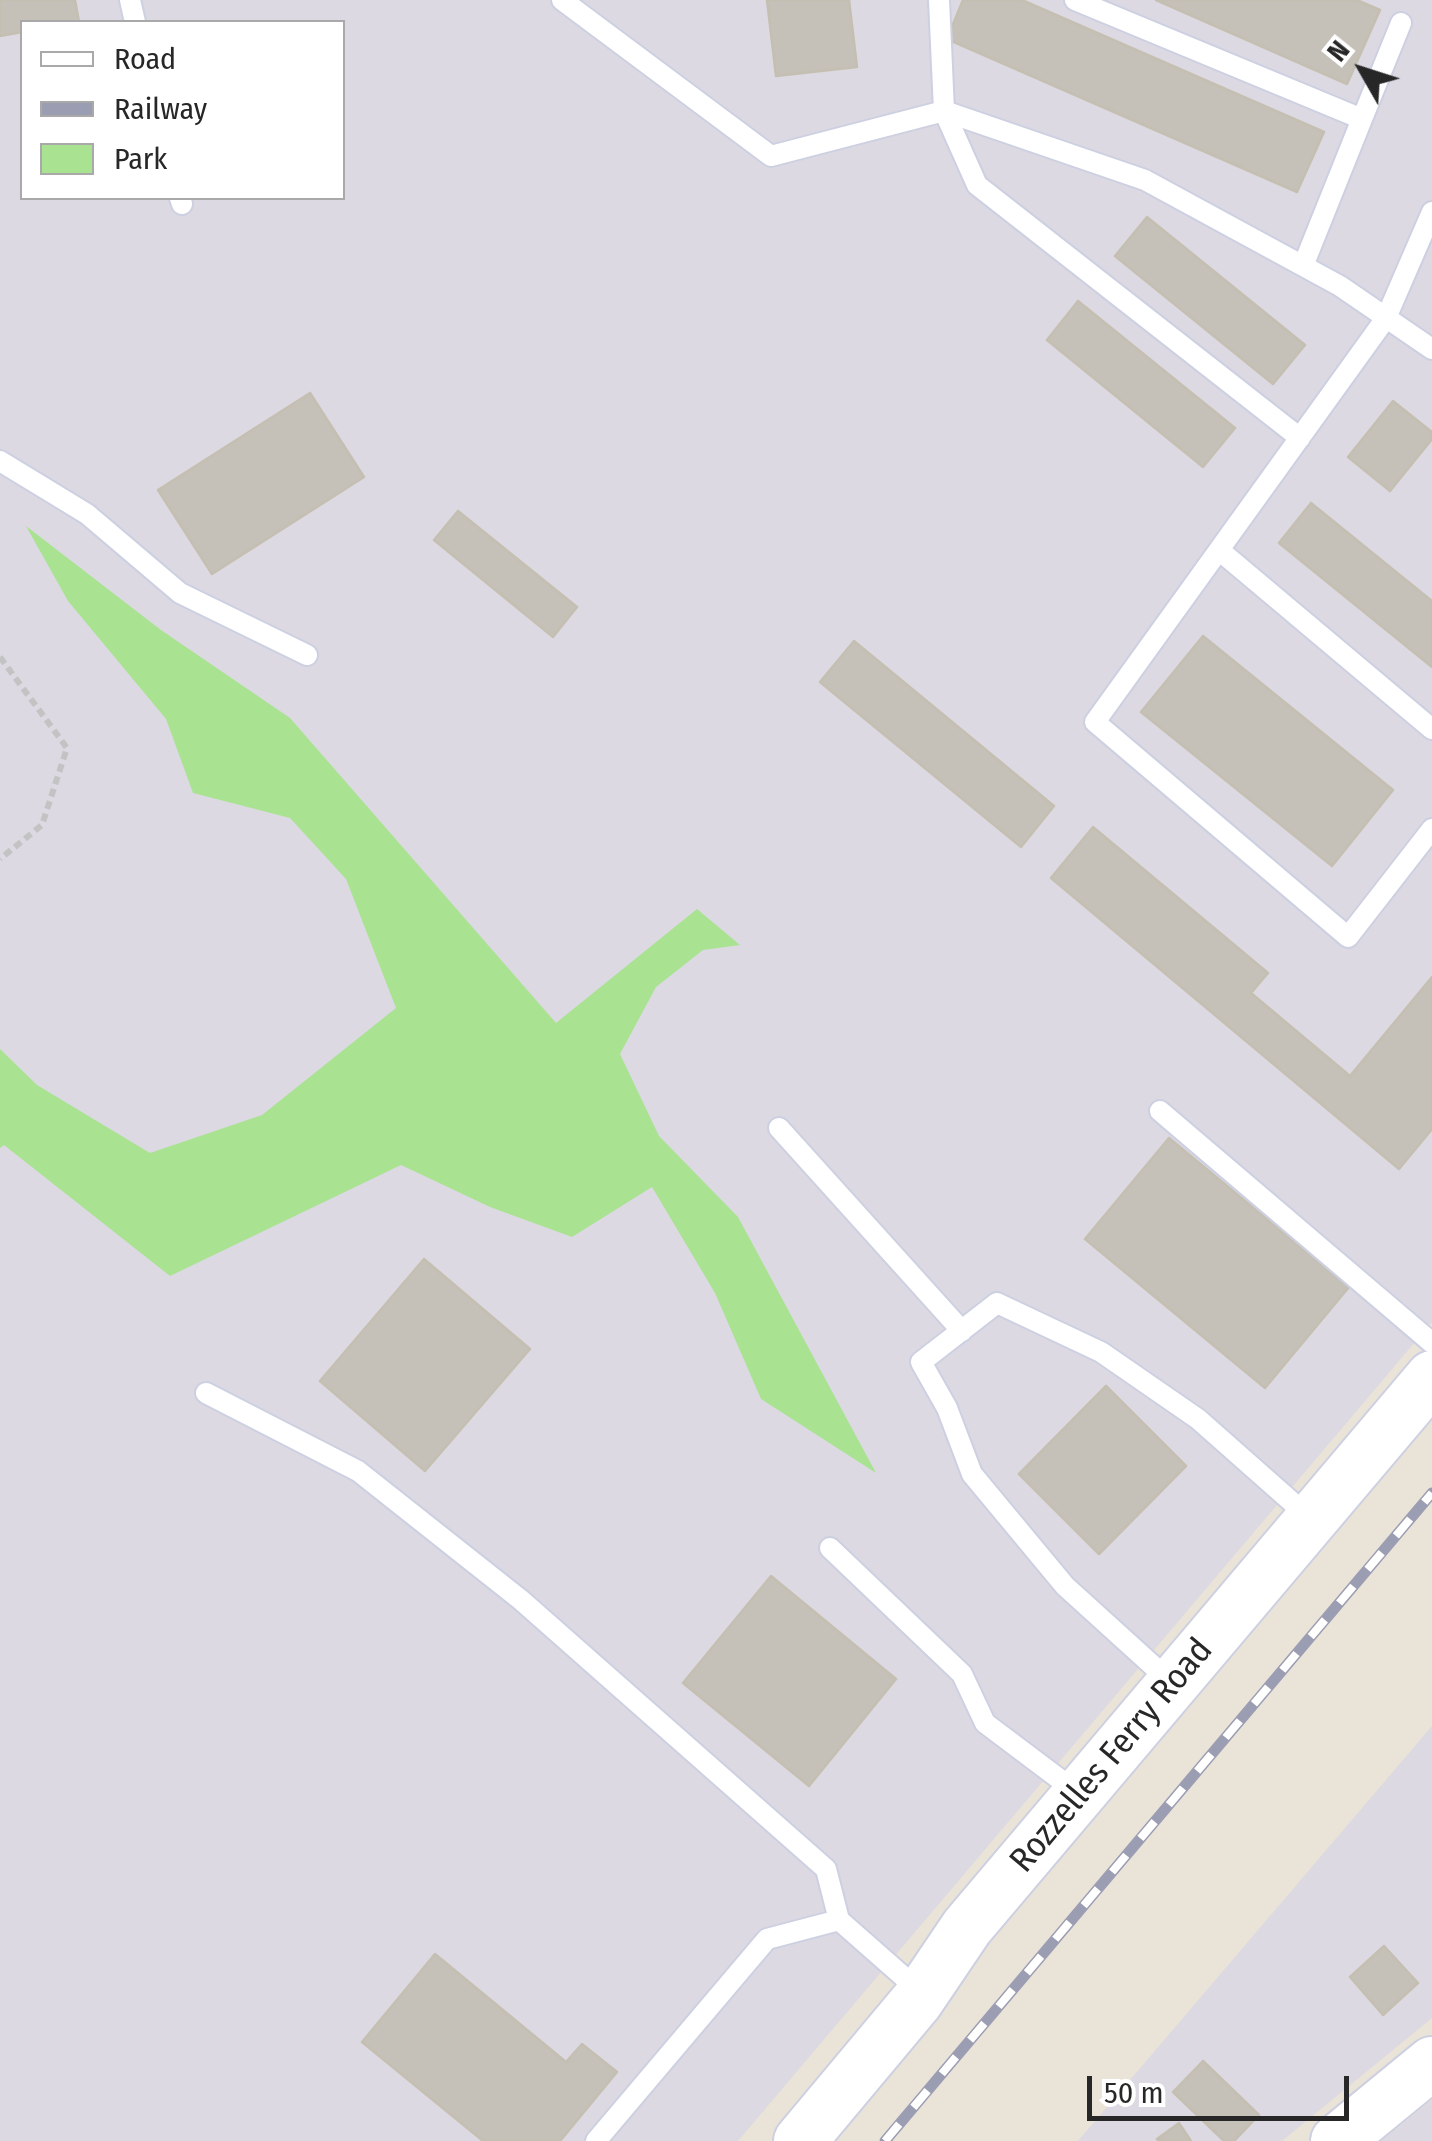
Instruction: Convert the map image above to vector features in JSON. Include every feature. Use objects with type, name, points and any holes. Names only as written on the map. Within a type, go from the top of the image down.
[{"type":"street","name":"Rozzelles Ferry Road","points":[[800,2141],[923,1993],[967,1927],[1432,1378]]},
{"type":"street","points":[[1337,2141],[1432,2064]]},
{"type":"lane","points":[[562,0],[771,156],[944,110],[1145,180],[1303,266],[1432,350]]},
{"type":"lane","points":[[939,0],[944,110],[977,185],[1300,438]]},
{"type":"lane","points":[[1075,0],[1362,119]]},
{"type":"lane","points":[[1303,266],[1401,23]]},
{"type":"lane","points":[[1432,212],[1386,318],[1095,722],[1348,937],[1432,828]]},
{"type":"lane","points":[[0,461],[86,514],[180,593],[307,656]]},
{"type":"lane","points":[[1218,550],[1432,729]]},
{"type":"lane","points":[[1160,1111],[1432,1343]]},
{"type":"lane","points":[[778,1128],[962,1331]]},
{"type":"lane","points":[[1173,1684],[1065,1586],[972,1474],[946,1408],[921,1362],[998,1303],[1101,1352],[1198,1419],[1312,1520]]},
{"type":"lane","points":[[206,1393],[358,1470],[521,1600],[826,1869],[839,1920],[923,1993]]},
{"type":"lane","points":[[830,1548],[962,1674],[986,1723],[1080,1794]]},
{"type":"lane","points":[[596,2141],[767,1939],[839,1920]]},
{"type":"path","points":[[0,657],[67,748],[42,825],[0,859]]},
{"type":"shaded area","points":[[0,0],[1432,0],[1432,1322],[738,2141],[0,2141]]},
{"type":"shaded area","points":[[1432,1726],[1432,2018],[1282,2141],[1078,2141]]},
{"type":"shaded area","points":[[1432,2100],[1432,2141],[1381,2141]]},
{"type":"green space","points":[[26,526],[161,630],[290,718],[556,1023],[697,909],[740,945],[703,950],[656,987],[620,1054],[659,1136],[738,1217],[876,1473],[761,1399],[715,1293],[652,1187],[572,1237],[490,1207],[401,1165],[170,1276],[4,1145],[0,1148],[0,1049],[37,1085],[150,1153],[262,1115],[396,1008],[346,879],[290,818],[193,793],[166,719],[68,601]]},
{"type":"building","points":[[0,0],[75,0],[79,20],[20,20],[20,32],[0,36]]},
{"type":"building","points":[[767,0],[849,0],[857,67],[776,76]]},
{"type":"building","points":[[963,0],[1022,0],[1324,132],[1297,192],[947,39]]},
{"type":"building","points":[[1156,0],[1357,0],[1380,10],[1347,84]]},
{"type":"building","points":[[1147,217],[1305,345],[1273,384],[1115,256]]},
{"type":"building","points":[[1078,301],[1235,428],[1203,467],[1047,340]]},
{"type":"building","points":[[310,393],[364,477],[212,574],[158,490]]},
{"type":"building","points":[[1393,401],[1432,432],[1432,439],[1390,491],[1348,457]]},
{"type":"building","points":[[1311,503],[1432,601],[1432,667],[1279,543]]},
{"type":"building","points":[[458,511],[577,607],[553,637],[434,540]]},
{"type":"building","points":[[1203,636],[1393,790],[1332,866],[1141,712]]},
{"type":"building","points":[[854,641],[1054,806],[1021,847],[820,682]]},
{"type":"building","points":[[1093,827],[1268,973],[1251,993],[1350,1076],[1432,977],[1432,1129],[1399,1169],[1051,878]]},
{"type":"building","points":[[1169,1138],[1349,1287],[1265,1388],[1085,1239]]},
{"type":"building","points":[[424,1259],[530,1349],[425,1471],[320,1381]]},
{"type":"building","points":[[1106,1386],[1186,1466],[1099,1554],[1019,1474]]},
{"type":"building","points":[[771,1576],[896,1679],[809,1786],[683,1683]]},
{"type":"building","points":[[1384,1946],[1418,1983],[1383,2015],[1350,1977]]},
{"type":"building","points":[[435,1954],[566,2062],[582,2044],[617,2072],[560,2141],[483,2141],[362,2042]]},
{"type":"building","points":[[1203,2061],[1259,2115],[1234,2141],[1224,2141],[1173,2092]]},
{"type":"building","points":[[1179,2123],[1191,2141],[1157,2139]]},
{"type":"railway","points":[[885,2141],[1432,1493]]}]
